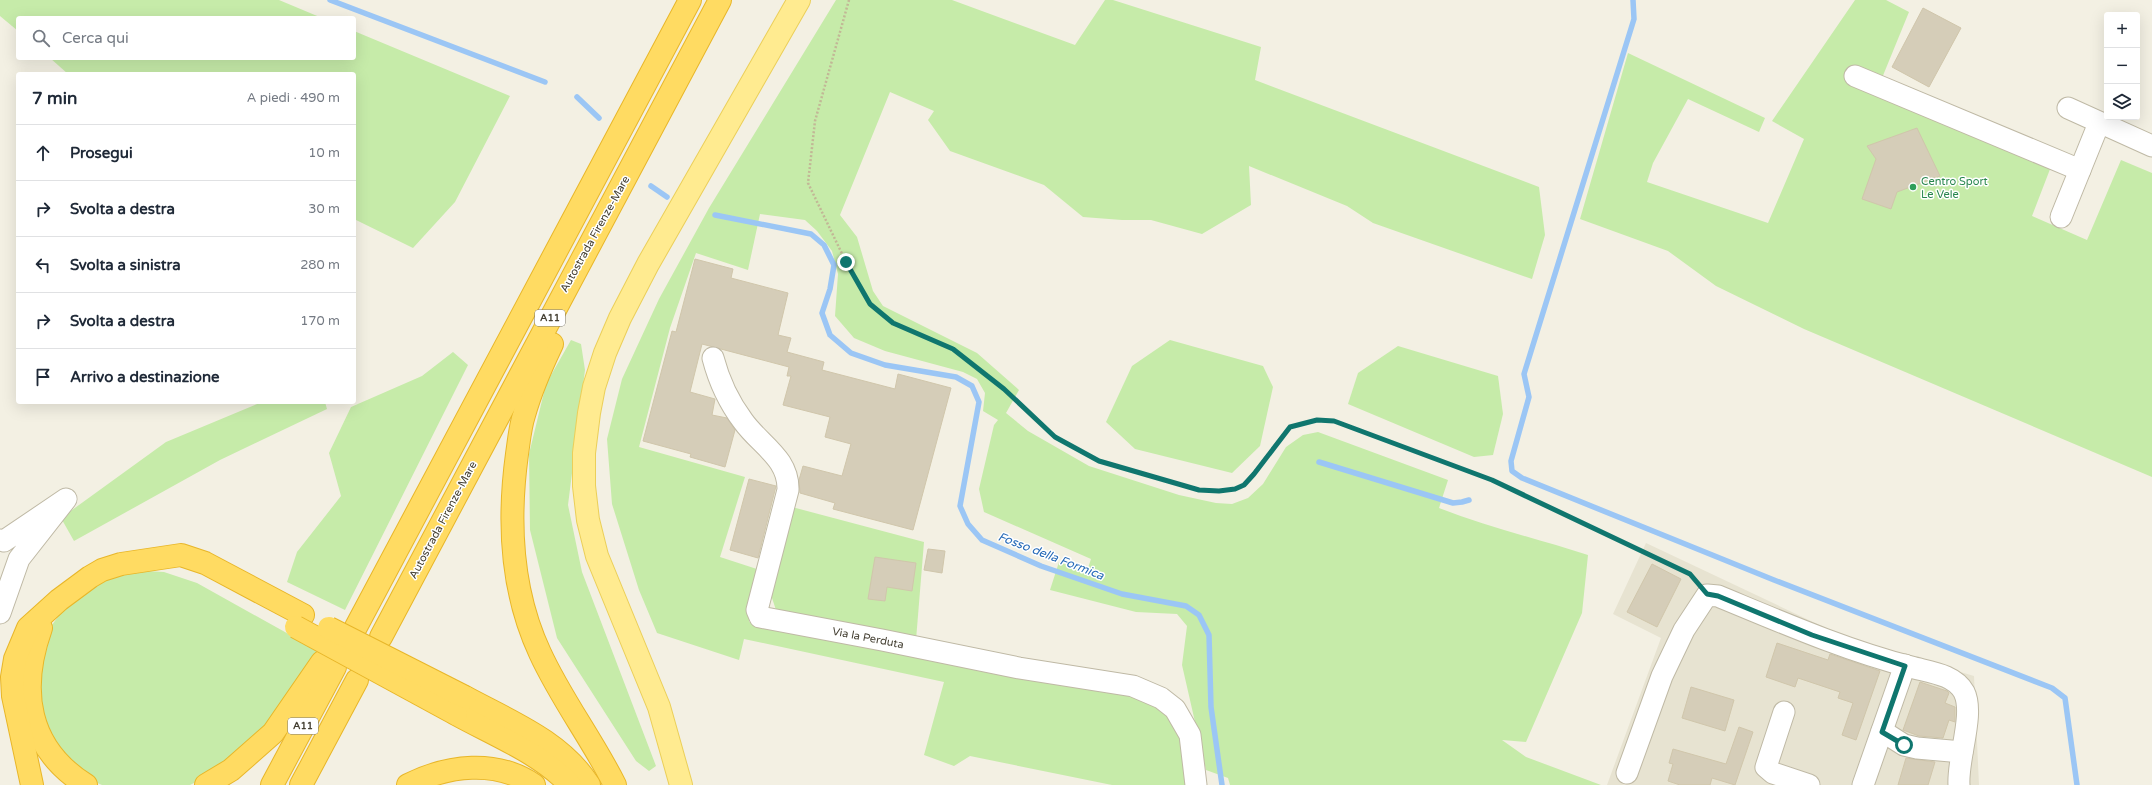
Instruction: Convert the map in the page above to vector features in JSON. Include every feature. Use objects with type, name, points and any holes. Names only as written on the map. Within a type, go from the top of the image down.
[{"type":"highway","name":"A11","points":[[352,625],[404,536],[690,0]]},
{"type":"highway","name":"Autostrada Firenze-Mare","points":[[381,637],[720,0]]},
{"type":"highway","points":[[614,785],[583,726],[550,674],[530,629],[518,586],[512,518],[522,423],[530,394],[540,369],[650,134]]},
{"type":"highway","points":[[32,785],[16,716],[12,677],[15,659],[28,628],[74,588],[102,570],[136,562],[174,566],[193,573],[299,621],[461,706],[550,745],[574,764],[589,785]]},
{"type":"highway","points":[[59,600],[40,628],[29,671],[30,705],[35,723],[50,754],[62,767],[86,785]]},
{"type":"highway","name":"A11","points":[[206,785],[231,770],[273,733],[328,664],[272,785]]},
{"type":"highway","name":"A11","points":[[301,785],[358,680]]},
{"type":"highway","points":[[461,706],[560,774],[570,785]]},
{"type":"highway","points":[[408,785],[444,770],[468,767],[490,768],[511,773],[534,785]]},
{"type":"main road","points":[[681,785],[659,707],[597,556],[588,520],[584,486],[584,453],[589,414],[594,387],[605,353],[620,318],[648,264],[798,0]]},
{"type":"street","points":[[1855,76],[2080,170]]},
{"type":"street","points":[[2068,108],[2152,146]]},
{"type":"street","points":[[2061,217],[2099,123]]},
{"type":"street","name":"Via la Perduta","points":[[714,358],[719,381],[728,399],[743,422],[782,464],[788,477],[788,490],[758,610],[760,617],[1019,668],[1133,686],[1161,698],[1175,709],[1190,735],[1196,785]]},
{"type":"street","points":[[0,613],[5,584],[19,559],[66,499],[1,541]]},
{"type":"street","points":[[1626,772],[1662,676],[1684,630],[1707,594],[1718,596],[1812,635],[1905,666],[1948,677],[1963,691],[1968,706],[1959,785]]},
{"type":"street","points":[[1862,785],[1905,666]]},
{"type":"street","points":[[1784,712],[1766,767],[1773,773],[1809,785]]},
{"type":"street","points":[[1882,732],[1904,745],[1917,748],[1962,752]]},
{"type":"path","points":[[849,0],[815,121],[808,183],[846,262],[870,304],[893,323],[953,349],[1004,389],[1055,437],[1099,461],[1199,490],[1219,491],[1235,489],[1244,485],[1290,427],[1317,420],[1334,421],[1492,480],[1690,574],[1707,594]]},
{"type":"shaded area","points":[[1646,543],[1849,639],[1974,676],[1979,785],[1607,785],[1661,638],[1613,614]]},
{"type":"green space","points":[[0,0],[279,0],[317,16],[16,16],[16,29],[0,16]]},
{"type":"green space","points":[[836,0],[952,0],[1075,45],[1105,0],[1113,0],[1261,47],[1255,80],[1539,187],[1545,235],[1532,279],[1373,223],[1347,206],[1249,166],[1251,205],[1202,234],[1151,220],[1122,220],[1083,217],[1044,185],[950,151],[928,120],[934,111],[890,92],[840,215],[857,237],[873,291],[883,306],[977,353],[1019,390],[1006,413],[1028,431],[1089,466],[1179,495],[1216,503],[1232,504],[1248,498],[1263,484],[1286,447],[1303,435],[1318,432],[1448,480],[1439,508],[1494,527],[1588,555],[1582,613],[1526,742],[1502,740],[1526,757],[1601,785],[1230,785],[1228,778],[1206,770],[1182,665],[1187,626],[1177,614],[1136,612],[1050,590],[1059,562],[1087,571],[1091,559],[984,512],[979,489],[994,425],[998,420],[983,411],[985,393],[977,379],[963,372],[885,351],[854,338],[835,316],[838,274],[832,251],[817,231],[805,220],[760,214],[748,270],[696,253],[670,328],[639,447],[745,477],[720,557],[763,571],[749,622],[1143,697],[1175,719],[1186,752],[1190,785],[1112,785],[970,756],[954,766],[924,755],[944,682],[744,639],[739,660],[657,633],[639,590],[612,504],[607,439],[622,379],[659,299],[709,208]]},
{"type":"green space","points":[[1855,0],[1886,0],[1909,12],[1882,78],[2057,151],[2032,216],[2087,240],[2121,160],[2152,173],[2152,477],[1804,329],[1716,286],[1668,251],[1580,219],[1628,53],[1765,118],[1759,132],[1688,99],[1653,163],[1647,182],[1768,223],[1804,139],[1772,121]]},
{"type":"green space","points":[[356,32],[510,96],[455,202],[413,248],[356,220],[356,72],[66,72],[52,60],[356,60]]},
{"type":"green space","points":[[571,340],[581,344],[585,370],[568,505],[582,572],[656,766],[649,771],[636,761],[557,638],[530,530],[529,454],[546,384]]},
{"type":"green space","points":[[1170,340],[1263,366],[1273,387],[1260,446],[1232,473],[1135,449],[1106,422],[1132,366]]},
{"type":"green space","points":[[1398,346],[1498,376],[1503,414],[1493,455],[1474,457],[1348,404],[1358,373]]},
{"type":"green space","points":[[453,352],[468,365],[345,610],[287,582],[297,552],[341,496],[329,453],[351,407],[422,376]]},
{"type":"green space","points":[[257,404],[326,404],[327,409],[220,460],[74,541],[61,518],[166,442]]},
{"type":"green space","points":[[792,507],[924,542],[916,640],[776,610],[771,595]]},
{"type":"green space","points":[[146,571],[164,572],[197,583],[319,651],[294,693],[275,719],[253,743],[236,758],[225,765],[190,785],[102,785],[95,782],[55,748],[36,700],[47,632],[67,604],[112,577]]},
{"type":"building","points":[[1923,8],[1961,28],[1929,87],[1892,67]]},
{"type":"building","points":[[1917,128],[1940,176],[1897,192],[1891,209],[1862,199],[1876,159],[1867,146]]},
{"type":"building","points":[[695,259],[733,269],[731,278],[788,293],[778,335],[791,338],[787,352],[824,362],[822,370],[895,389],[898,374],[951,388],[913,530],[833,509],[835,503],[800,493],[799,480],[803,466],[842,476],[851,444],[825,437],[830,417],[783,405],[791,376],[787,376],[789,367],[702,344],[690,392],[715,399],[712,415],[727,418],[735,430],[725,467],[690,457],[691,454],[643,441],[672,331],[676,332]]},
{"type":"building","points":[[749,479],[776,486],[758,558],[730,550]]},
{"type":"building","points":[[928,549],[945,551],[942,573],[924,570]]},
{"type":"building","points":[[875,557],[916,563],[912,591],[887,587],[885,601],[868,599]]},
{"type":"building","points":[[1652,564],[1681,579],[1657,627],[1627,612]]},
{"type":"building","points":[[1777,643],[1828,660],[1830,654],[1880,671],[1856,740],[1842,735],[1853,703],[1838,698],[1840,692],[1798,678],[1795,687],[1766,677]]},
{"type":"building","points":[[1920,682],[1947,691],[1949,693],[1945,703],[1955,707],[1955,722],[1949,720],[1943,738],[1919,736],[1903,730]]},
{"type":"building","points":[[1691,687],[1734,700],[1725,731],[1682,718]]},
{"type":"building","points":[[1739,727],[1753,732],[1735,785],[1712,778],[1710,785],[1680,785],[1668,781],[1673,764],[1669,763],[1673,749],[1726,764]]},
{"type":"building","points":[[1906,758],[1935,762],[1928,785],[1898,785]]},
{"type":"waterway","points":[[330,0],[545,82]]},
{"type":"waterway","points":[[1633,0],[1634,19],[1524,374],[1529,397],[1511,461],[1512,471],[1522,478],[1774,580],[2052,688],[2065,698],[2077,785]]},
{"type":"waterway","name":"Fosso della Formica","points":[[577,97],[599,118]]},
{"type":"waterway","name":"Fosso della Formica","points":[[651,186],[667,197]]},
{"type":"waterway","name":"Fosso della Formica","points":[[715,215],[811,234],[824,245],[834,265],[830,289],[822,313],[830,335],[851,353],[885,365],[956,377],[972,386],[979,402],[960,506],[968,524],[982,540],[1041,566],[1122,594],[1186,606],[1199,615],[1209,635],[1211,707],[1222,785]]},
{"type":"waterway","points":[[1319,462],[1453,503],[1469,500]]},
{"type":"place","name":"Centro Sport Le Vele","points":[[1913,187]]},
{"type":"route","points":[[846,262],[870,304],[893,323],[953,349],[1004,389],[1055,437],[1099,461],[1199,490],[1219,491],[1235,489],[1244,485],[1254,474],[1290,427],[1300,423],[1317,420],[1334,421],[1492,480],[1690,574],[1707,594],[1718,596],[1812,635],[1905,666],[1882,732],[1904,745]]}]
